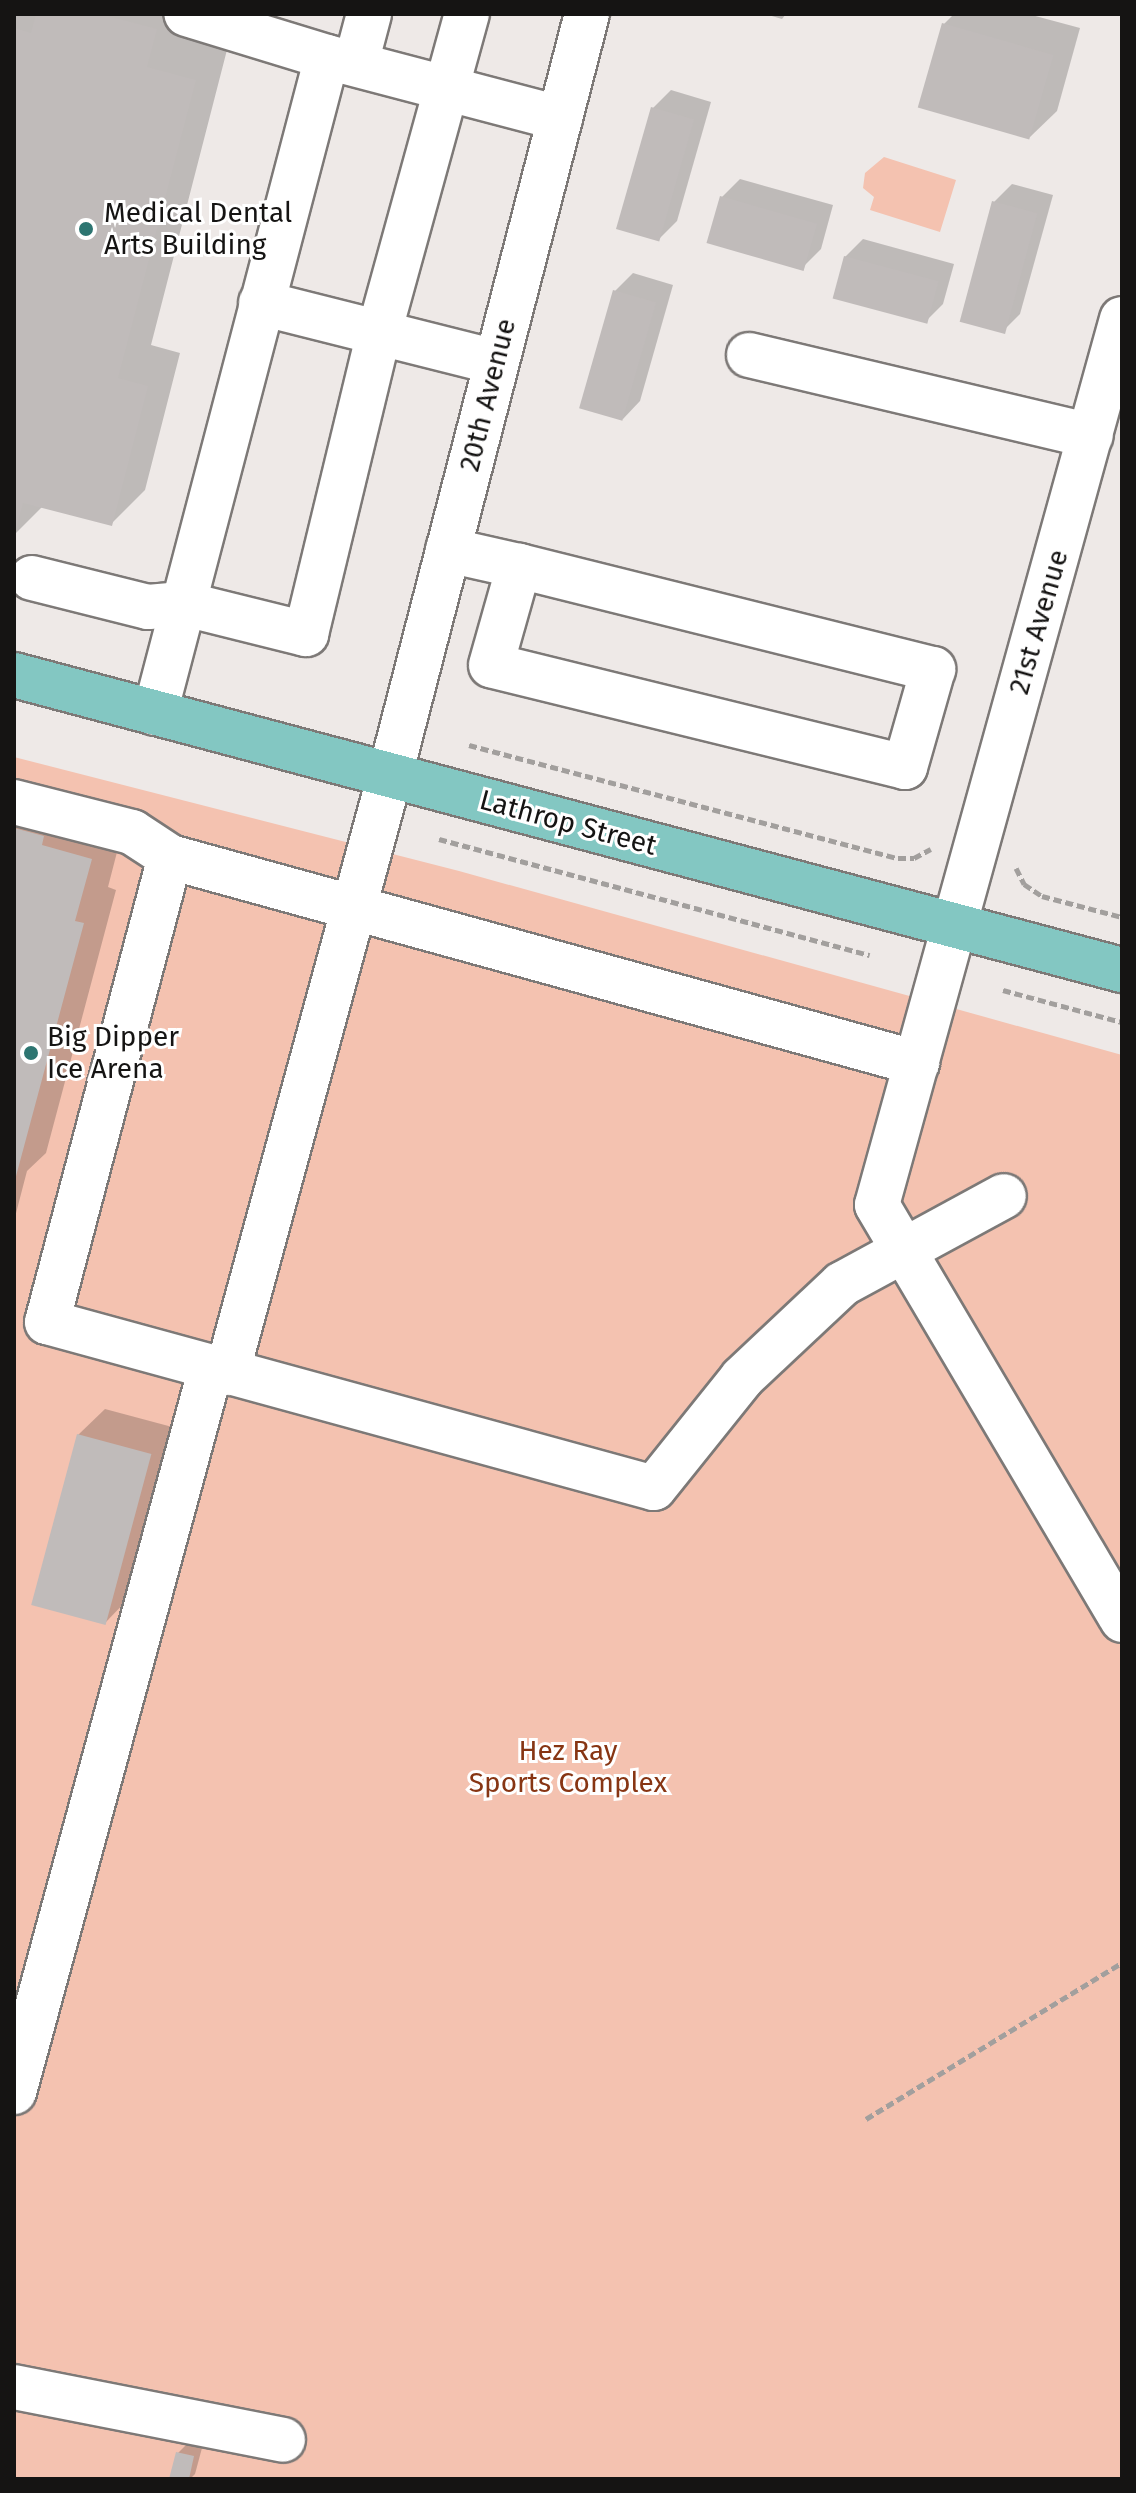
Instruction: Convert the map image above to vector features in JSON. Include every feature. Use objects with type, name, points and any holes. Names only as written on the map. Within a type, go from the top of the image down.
[{"type":"main road","name":"Lathrop Street","points":[[14,675],[1122,970]]},
{"type":"street","points":[[186,14],[242,23],[341,60],[560,118]]},
{"type":"street","points":[[155,713],[261,303],[341,60],[369,14]]},
{"type":"street","points":[[32,578],[148,607],[185,604],[306,634],[379,333],[467,14]]},
{"type":"street","name":"20th Avenue","points":[[14,2092],[390,775],[587,14]]},
{"type":"street","points":[[261,303],[496,362]]},
{"type":"street","name":"21st Avenue","points":[[1122,319],[877,1205],[1122,1620]]},
{"type":"street","points":[[749,355],[1091,436]]},
{"type":"street","points":[[448,550],[519,566],[933,669],[905,767],[491,665],[519,566]]},
{"type":"street","points":[[14,802],[132,832],[170,857],[917,1063]]},
{"type":"street","points":[[170,857],[47,1322],[654,1488],[742,1378],[842,1284],[1004,1196]]},
{"type":"street","points":[[14,2387],[283,2440]]},
{"type":"path","points":[[469,745],[915,860],[937,841]]},
{"type":"path","points":[[439,839],[870,955]]},
{"type":"path","points":[[1014,856],[1022,887],[1042,896],[1122,917]]},
{"type":"path","points":[[1003,990],[1122,1022]]},
{"type":"path","points":[[866,2119],[1122,1963]]},
{"type":"green space","points":[[884,157],[956,180],[940,232],[870,210],[874,197],[863,188],[865,173]]},
{"type":"green space","name":"Hez Ray Sports Complex","points":[[14,757],[459,871],[1122,1055],[1122,2479],[14,2479]]},
{"type":"building","name":"Medical Dental Arts Building","points":[[36,14],[100,14],[157,29],[147,67],[196,80],[118,378],[148,386],[112,526],[23,503],[15,533],[14,28],[31,33]]},
{"type":"building","points":[[942,23],[1054,55],[1029,140],[918,108]]},
{"type":"building","points":[[651,107],[694,119],[659,241],[616,229]]},
{"type":"building","points":[[720,196],[817,224],[804,271],[706,243]]},
{"type":"building","points":[[992,201],[1037,213],[1005,334],[960,322]]},
{"type":"building","points":[[844,256],[939,281],[927,324],[833,299]]},
{"type":"building","points":[[613,290],[656,302],[622,421],[579,408]]},
{"type":"building","name":"Big Dipper Ice Arena","points":[[14,828],[44,836],[42,845],[92,859],[75,921],[84,923],[15,1180]]},
{"type":"building","points":[[77,1434],[151,1454],[106,1625],[31,1605]]},
{"type":"building","points":[[176,2452],[194,2456],[189,2479],[169,2479]]},
{"type":"place","name":"Medical Dental Arts Building","points":[[86,229]]},
{"type":"place","name":"Big Dipper Ice Arena","points":[[31,1053]]}]
